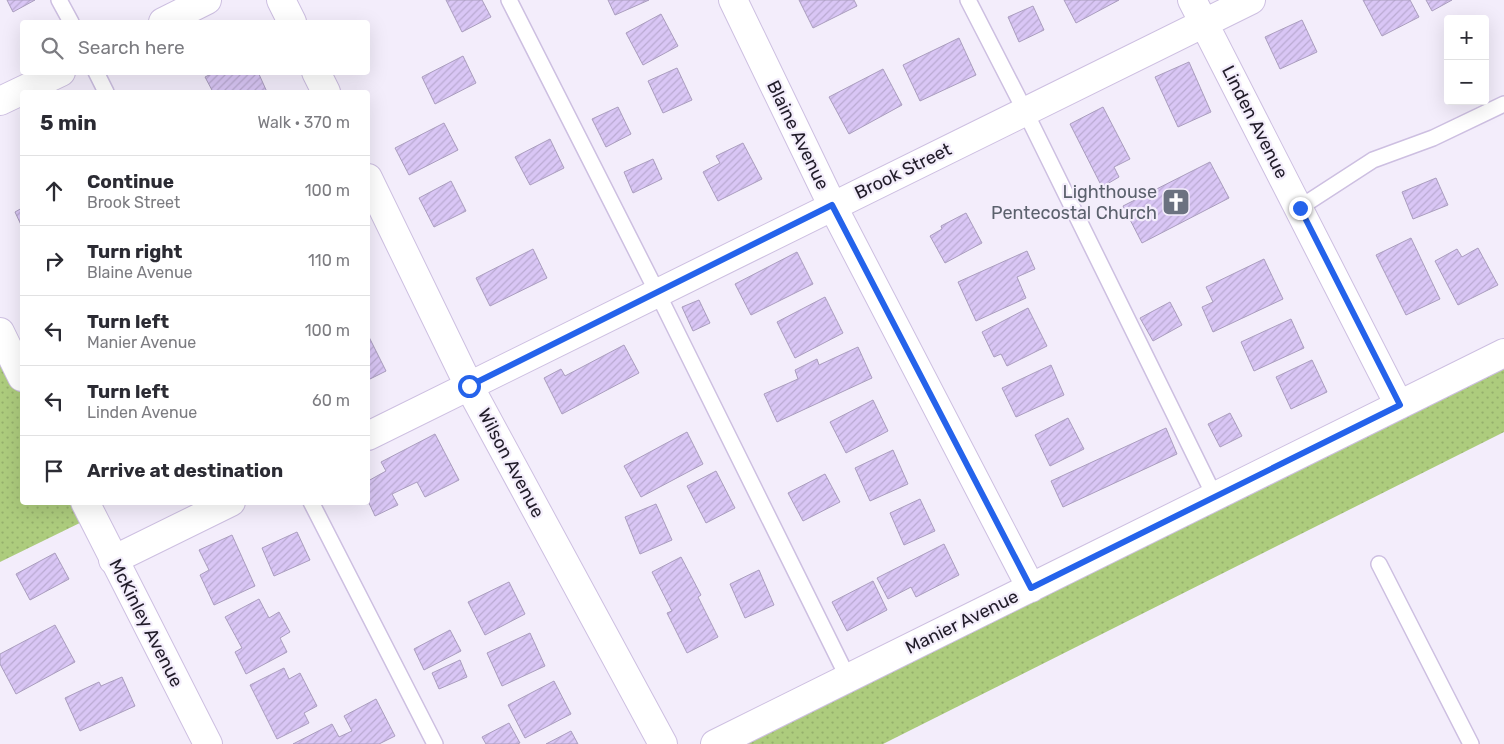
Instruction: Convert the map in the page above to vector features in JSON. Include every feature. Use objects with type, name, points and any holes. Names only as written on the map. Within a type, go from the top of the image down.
[{"type":"street","points":[[167,20],[208,0]]},
{"type":"street","points":[[281,0],[291,20]]},
{"type":"street","name":"Blaine Avenue","points":[[733,0],[832,205],[1031,588]]},
{"type":"street","name":"Linden Avenue","points":[[1192,0],[1400,405]]},
{"type":"street","name":"Brook Street","points":[[370,435],[832,205],[1251,0]]},
{"type":"street","points":[[23,90],[55,75]]},
{"type":"street","points":[[318,75],[325,90]]},
{"type":"street","points":[[0,101],[20,91]]},
{"type":"street","name":"Wilson Avenue","points":[[370,182],[469,386],[662,744]]},
{"type":"street","points":[[0,332],[20,373]]},
{"type":"street","name":"Manier Avenue","points":[[715,744],[1504,353]]},
{"type":"street","name":"McKinley Avenue","points":[[86,505],[208,744]]},
{"type":"street","points":[[113,560],[225,505]]},
{"type":"lane","points":[[59,0],[70,20]]},
{"type":"lane","points":[[509,0],[658,292],[848,678]]},
{"type":"lane","points":[[968,0],[1025,111],[1215,497]]},
{"type":"lane","points":[[98,75],[105,90]]},
{"type":"lane","points":[[1300,208],[1373,160],[1433,138],[1504,104]]},
{"type":"lane","points":[[313,505],[435,744]]},
{"type":"lane","points":[[1380,564],[1471,744]]},
{"type":"green space","points":[[0,332],[20,373],[20,505],[86,505],[92,517],[0,562]]},
{"type":"green space","points":[[1504,353],[1504,432],[883,744],[715,744]]},
{"type":"building","points":[[7,0],[35,0],[13,12]]},
{"type":"building","points":[[446,0],[482,0],[491,17],[462,32]]},
{"type":"building","points":[[608,0],[649,0],[615,15]]},
{"type":"building","points":[[799,0],[854,0],[857,6],[813,28]]},
{"type":"building","points":[[1064,0],[1119,0],[1076,23]]},
{"type":"building","points":[[1363,0],[1410,0],[1419,17],[1382,36]]},
{"type":"building","points":[[1426,0],[1452,0],[1432,11]]},
{"type":"building","points":[[1033,6],[1044,30],[1019,42],[1008,17]]},
{"type":"building","points":[[661,14],[678,46],[643,65],[626,33]]},
{"type":"building","points":[[1302,20],[1317,52],[1280,69],[1265,37]]},
{"type":"building","points":[[959,38],[976,75],[920,101],[903,65]]},
{"type":"building","points":[[463,56],[476,83],[435,104],[422,77]]},
{"type":"building","points":[[1189,62],[1211,112],[1178,127],[1155,77]]},
{"type":"building","points":[[677,68],[692,100],[663,113],[648,81]]},
{"type":"building","points":[[883,69],[902,105],[849,134],[829,97]]},
{"type":"building","points":[[209,75],[259,75],[266,90],[212,90],[205,77]]},
{"type":"building","points":[[618,107],[631,134],[606,147],[592,119]]},
{"type":"building","points":[[1103,107],[1130,159],[1114,167],[1119,177],[1102,187],[1070,124]]},
{"type":"building","points":[[444,123],[458,150],[409,175],[395,148]]},
{"type":"building","points":[[550,139],[564,168],[530,185],[515,157]]},
{"type":"building","points":[[743,143],[762,179],[718,201],[703,172],[720,163],[716,156]]},
{"type":"building","points":[[653,159],[662,179],[633,193],[624,172]]},
{"type":"building","name":"Lighthouse Pentecostal Church","points":[[1210,162],[1229,198],[1142,243],[1123,206]]},
{"type":"building","points":[[1436,178],[1448,205],[1413,219],[1402,192]]},
{"type":"building","points":[[451,181],[466,211],[434,227],[419,198]]},
{"type":"building","points":[[20,209],[20,223],[15,212]]},
{"type":"building","points":[[966,213],[982,243],[945,263],[930,236],[942,229],[941,226]]},
{"type":"building","points":[[1411,238],[1440,299],[1406,315],[1376,255]]},
{"type":"building","points":[[1478,248],[1498,285],[1458,305],[1435,261],[1457,249],[1462,257]]},
{"type":"building","points":[[533,249],[547,278],[490,306],[476,278]]},
{"type":"building","points":[[1027,251],[1035,269],[1017,277],[1026,298],[976,321],[958,282]]},
{"type":"building","points":[[797,252],[813,284],[751,315],[735,284]]},
{"type":"building","points":[[1264,259],[1283,299],[1213,332],[1202,307],[1213,302],[1206,287]]},
{"type":"building","points":[[825,297],[843,333],[795,358],[777,322]]},
{"type":"building","points":[[699,300],[710,323],[693,331],[682,307]]},
{"type":"building","points":[[1170,302],[1182,325],[1153,341],[1140,318]]},
{"type":"building","points":[[1028,308],[1047,346],[1007,366],[1001,354],[994,357],[982,332]]},
{"type":"building","points":[[1291,319],[1304,348],[1254,371],[1241,342]]},
{"type":"building","points":[[370,339],[386,371],[370,379]]},
{"type":"building","points":[[624,345],[639,373],[562,414],[544,378],[561,369],[565,376]]},
{"type":"building","points":[[858,347],[872,378],[777,422],[764,394],[798,379],[795,370],[817,359],[819,365]]},
{"type":"building","points":[[1312,360],[1327,392],[1291,409],[1276,377]]},
{"type":"building","points":[[1051,365],[1064,395],[1016,417],[1002,388]]},
{"type":"building","points":[[873,400],[888,431],[846,453],[830,422]]},
{"type":"building","points":[[1230,413],[1242,436],[1220,447],[1208,424]]},
{"type":"building","points":[[1068,418],[1084,449],[1050,466],[1035,435]]},
{"type":"building","points":[[1166,428],[1177,454],[1063,507],[1051,481]]},
{"type":"building","points":[[687,432],[703,464],[641,497],[624,466]]},
{"type":"building","points":[[435,434],[459,480],[425,497],[417,482],[392,494],[398,505],[375,516],[370,505],[370,480],[386,471],[381,462]]},
{"type":"building","points":[[893,450],[908,484],[870,501],[855,468]]},
{"type":"building","points":[[716,471],[735,508],[706,523],[687,486]]},
{"type":"building","points":[[825,474],[840,502],[803,521],[788,493]]},
{"type":"building","points":[[920,499],[935,531],[904,545],[890,513]]},
{"type":"building","points":[[656,504],[672,540],[640,554],[625,517]]},
{"type":"building","points":[[297,532],[310,560],[274,576],[262,548]]},
{"type":"building","points":[[232,535],[255,586],[214,605],[200,575],[209,570],[199,550]]},
{"type":"building","points":[[944,544],[959,575],[916,597],[911,587],[888,599],[877,578]]},
{"type":"building","points":[[55,553],[69,579],[30,600],[16,574]]},
{"type":"building","points":[[681,557],[701,595],[698,597],[718,637],[687,653],[667,613],[672,611],[652,572]]},
{"type":"building","points":[[759,570],[774,605],[745,618],[730,584]]},
{"type":"building","points":[[873,581],[887,610],[847,631],[832,602]]},
{"type":"building","points":[[509,582],[525,614],[485,635],[468,602]]},
{"type":"building","points":[[259,599],[269,618],[279,612],[290,632],[280,638],[287,652],[246,674],[235,652],[242,648],[225,617]]},
{"type":"building","points":[[55,625],[75,662],[16,694],[0,664],[0,654]]},
{"type":"building","points":[[450,630],[461,651],[424,670],[414,649]]},
{"type":"building","points":[[530,633],[545,666],[502,686],[487,653]]},
{"type":"building","points":[[460,660],[467,677],[439,689],[432,673]]},
{"type":"building","points":[[284,668],[289,679],[300,673],[317,706],[304,713],[309,723],[277,739],[250,685]]},
{"type":"building","points":[[122,677],[135,706],[80,731],[65,698],[99,682],[101,686]]},
{"type":"building","points":[[554,681],[571,714],[525,738],[508,705]]},
{"type":"building","points":[[376,699],[395,736],[379,744],[293,744],[332,724],[339,737],[352,731],[344,716]]},
{"type":"building","points":[[509,723],[520,743],[486,744],[482,737]]},
{"type":"building","points":[[571,731],[578,744],[546,744]]},
{"type":"place","name":"Lighthouse Pentecostal Church","points":[[1176,202]]},
{"type":"route","points":[[469,386],[832,205],[1031,588],[1400,405],[1300,208]]}]
